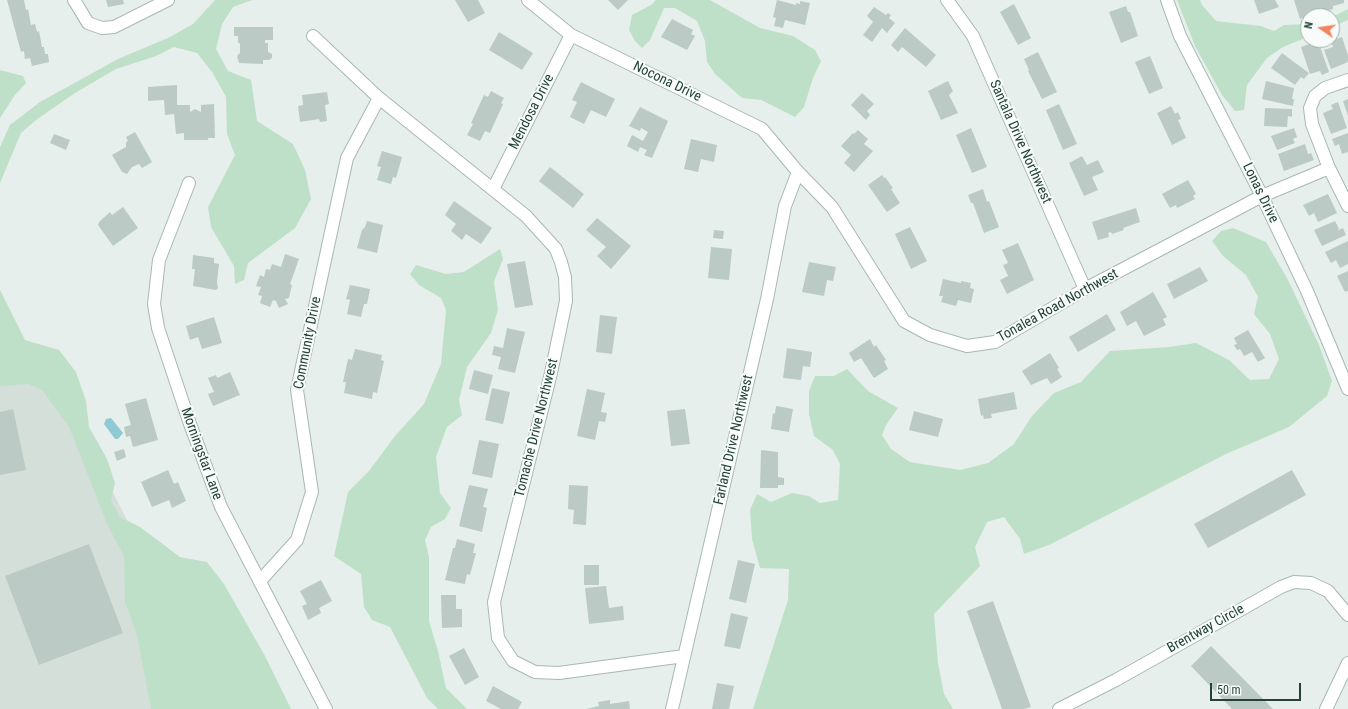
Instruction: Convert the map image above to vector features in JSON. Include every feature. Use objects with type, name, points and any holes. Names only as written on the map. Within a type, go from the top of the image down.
[{"type":"street","points":[[74,0],[88,23],[102,28],[114,27],[168,0]]},
{"type":"street","name":"Nocona Drive","points":[[528,0],[571,35],[762,128],[798,172]]},
{"type":"street","name":"Santala Drive Northwest","points":[[947,0],[973,36],[1085,290]]},
{"type":"street","name":"Lonas Drive","points":[[1167,0],[1180,36],[1262,196],[1307,292],[1348,388]]},
{"type":"street","name":"Mendosa Drive","points":[[493,189],[571,35]]},
{"type":"street","name":"Tomache Drive Northwest","points":[[313,36],[379,98],[526,216],[556,249],[565,277],[566,301],[551,373],[494,602],[498,638],[513,661],[535,672],[559,673],[684,656]]},
{"type":"street","points":[[1348,80],[1325,88],[1315,96],[1310,108],[1312,124],[1329,168],[1348,206]]},
{"type":"street","name":"Community Drive","points":[[260,581],[297,540],[312,492],[297,390],[347,158],[379,98]]},
{"type":"street","name":"Tonalea Road Northwest","points":[[798,172],[832,207],[904,320],[930,335],[967,346],[995,342],[1085,290],[1262,196],[1329,168]]},
{"type":"street","name":"Farland Drive Northwest","points":[[672,709],[767,299],[785,206],[798,172]]},
{"type":"street","name":"Morningstar Lane","points":[[189,183],[159,260],[154,304],[158,328],[190,424],[221,507],[326,709]]},
{"type":"street","name":"Brentway Circle","points":[[1059,709],[1116,680],[1281,587],[1294,582],[1311,582],[1328,591],[1348,616]]},
{"type":"street","points":[[1326,709],[1348,663]]},
{"type":"shaded area","points":[[49,368],[224,709],[0,709],[0,378]]},
{"type":"green space","points":[[215,0],[252,0],[233,7],[222,24],[216,49],[228,71],[251,80],[257,121],[293,144],[305,170],[311,199],[295,228],[248,263],[244,280],[235,284],[234,266],[211,227],[208,207],[235,155],[227,134],[226,97],[212,72],[197,53],[174,47],[156,56],[116,69],[75,93],[36,120],[21,133],[0,183],[0,147],[10,125],[40,102],[118,59],[170,37],[193,24]]},
{"type":"green space","points":[[656,0],[710,0],[760,28],[793,36],[815,50],[821,61],[813,78],[804,107],[795,117],[761,100],[742,98],[715,74],[707,62],[705,41],[697,21],[675,8],[664,8],[650,40],[642,48],[635,41],[629,30],[632,15],[651,5]]},
{"type":"green space","points":[[1177,0],[1200,0],[1202,5],[1216,21],[1261,26],[1274,31],[1284,25],[1300,24],[1300,40],[1283,47],[1267,58],[1247,85],[1244,110],[1235,111],[1222,95],[1195,46]]},
{"type":"green space","points":[[1348,9],[1348,20],[1340,24],[1340,13]]},
{"type":"green space","points":[[0,70],[23,76],[26,83],[15,95],[0,118]]},
{"type":"green space","points":[[1233,228],[1266,242],[1288,280],[1319,345],[1332,381],[1327,396],[1289,427],[1226,454],[1049,545],[1024,554],[1020,539],[1004,517],[987,522],[975,547],[980,566],[934,614],[938,663],[944,694],[953,709],[753,709],[788,600],[789,569],[760,568],[752,539],[750,510],[757,494],[771,502],[792,493],[809,496],[820,503],[838,500],[840,464],[833,450],[814,436],[809,414],[809,391],[815,376],[834,376],[847,369],[868,391],[898,408],[886,425],[882,435],[891,449],[910,462],[960,470],[988,463],[1014,444],[1032,416],[1054,393],[1081,382],[1110,351],[1169,347],[1196,343],[1229,360],[1250,380],[1269,379],[1279,359],[1270,334],[1254,314],[1258,297],[1246,275],[1223,256],[1212,241],[1221,231]]},
{"type":"green space","points":[[500,249],[503,259],[494,282],[498,310],[491,333],[467,367],[459,400],[462,415],[447,427],[436,457],[440,493],[451,508],[445,519],[431,527],[425,540],[429,557],[429,621],[438,651],[446,688],[467,709],[438,709],[427,698],[390,627],[372,620],[364,607],[361,574],[334,556],[348,492],[369,471],[395,436],[424,404],[441,364],[446,310],[441,298],[419,285],[410,274],[416,265],[446,274],[464,272]]},
{"type":"green space","points":[[0,290],[25,340],[59,350],[76,372],[86,401],[89,427],[107,459],[115,483],[111,500],[120,517],[140,527],[180,557],[207,562],[224,584],[265,656],[291,709],[151,709],[137,635],[125,602],[124,556],[108,526],[69,427],[43,391],[29,384],[0,386]]},
{"type":"water","points":[[111,418],[123,433],[118,439],[115,439],[104,424],[106,419]]},
{"type":"building","points":[[7,0],[24,0],[26,10],[28,9],[31,25],[35,24],[37,32],[39,31],[42,47],[44,47],[45,54],[48,54],[49,62],[32,66],[30,58],[25,59],[24,51],[21,52]]},
{"type":"building","points":[[106,0],[123,0],[124,4],[108,7]]},
{"type":"building","points":[[455,0],[478,0],[485,13],[468,22]]},
{"type":"building","points":[[608,0],[628,0],[618,10]]},
{"type":"building","points":[[777,0],[796,5],[796,3],[800,4],[800,1],[810,3],[805,25],[785,20],[783,28],[774,26],[776,18],[773,17]]},
{"type":"building","points":[[1254,0],[1275,0],[1279,7],[1259,14]]},
{"type":"building","points":[[1294,0],[1344,0],[1344,3],[1333,6],[1333,8],[1300,8],[1300,19]]},
{"type":"building","points":[[1014,4],[1031,38],[1018,45],[1000,12]]},
{"type":"building","points":[[1126,6],[1128,12],[1130,12],[1138,36],[1121,43],[1109,12]]},
{"type":"building","points":[[874,7],[886,15],[888,13],[891,15],[889,18],[895,23],[887,33],[882,28],[872,42],[863,35],[873,22],[867,16]]},
{"type":"building","points":[[672,19],[693,30],[691,34],[695,36],[687,50],[661,37]]},
{"type":"building","points":[[234,27],[273,27],[273,40],[265,40],[265,43],[268,43],[268,52],[272,54],[272,58],[269,60],[263,60],[263,64],[239,63],[237,56],[240,53],[240,44],[238,42],[238,36],[234,36]]},
{"type":"building","points":[[905,28],[936,55],[926,67],[902,47],[898,52],[891,45]]},
{"type":"building","points":[[499,32],[533,53],[522,70],[489,50]]},
{"type":"building","points":[[1342,37],[1348,55],[1348,62],[1331,69],[1324,50],[1330,48],[1340,48],[1340,38]]},
{"type":"building","points":[[1301,48],[1320,48],[1329,72],[1322,75],[1320,71],[1310,74]]},
{"type":"building","points":[[1038,52],[1057,92],[1042,99],[1028,71],[1029,70],[1024,59]]},
{"type":"building","points":[[1282,53],[1309,73],[1304,79],[1301,77],[1295,85],[1271,68]]},
{"type":"building","points":[[1150,56],[1163,88],[1149,94],[1135,62]]},
{"type":"building","points":[[948,81],[953,91],[949,95],[958,113],[941,120],[928,91]]},
{"type":"building","points":[[1266,81],[1294,88],[1292,99],[1294,99],[1293,106],[1262,99]]},
{"type":"building","points":[[581,82],[615,99],[606,117],[591,110],[584,124],[570,117],[577,102],[572,100]]},
{"type":"building","points":[[177,85],[177,105],[190,105],[190,112],[195,109],[201,112],[201,105],[214,104],[215,138],[208,138],[208,140],[184,140],[184,133],[176,134],[174,114],[165,115],[164,100],[148,101],[148,87]]},
{"type":"building","points":[[491,91],[504,98],[501,103],[503,104],[490,133],[485,131],[480,141],[467,135],[473,124],[471,123],[484,95],[488,97]]},
{"type":"building","points":[[327,92],[329,104],[325,105],[327,121],[320,122],[319,119],[300,122],[298,106],[303,105],[302,95]]},
{"type":"building","points":[[862,93],[874,104],[867,111],[870,115],[866,120],[851,105]]},
{"type":"building","points":[[1348,99],[1348,116],[1343,101]]},
{"type":"building","points":[[1338,102],[1347,128],[1331,134],[1323,113],[1333,109],[1331,105]]},
{"type":"building","points":[[1059,104],[1077,144],[1063,150],[1046,110]]},
{"type":"building","points":[[1171,106],[1175,114],[1178,112],[1181,119],[1178,120],[1186,138],[1172,145],[1157,113]]},
{"type":"building","points":[[640,107],[668,121],[652,158],[644,155],[647,150],[640,147],[638,152],[627,146],[632,135],[643,141],[648,132],[641,128],[640,131],[629,126]]},
{"type":"building","points":[[1265,108],[1292,109],[1292,117],[1288,116],[1287,127],[1264,126]]},
{"type":"building","points":[[971,128],[987,167],[972,173],[956,135]]},
{"type":"building","points":[[1294,128],[1297,137],[1293,139],[1295,143],[1277,150],[1271,136]]},
{"type":"building","points":[[858,130],[868,139],[864,144],[873,151],[854,172],[844,163],[851,155],[841,146],[853,133],[854,134]]},
{"type":"building","points":[[135,132],[152,162],[142,168],[139,164],[132,167],[127,174],[122,172],[112,155],[126,147],[126,142],[128,141],[126,137]]},
{"type":"building","points":[[1348,133],[1348,152],[1342,154],[1339,144],[1335,146],[1332,139]]},
{"type":"building","points":[[54,134],[70,140],[66,150],[50,143]]},
{"type":"building","points":[[691,139],[717,145],[714,162],[701,159],[698,172],[684,169]]},
{"type":"building","points":[[1305,144],[1308,154],[1311,153],[1314,160],[1284,171],[1278,154]]},
{"type":"building","points":[[382,151],[402,157],[396,178],[393,177],[391,184],[377,180],[381,167],[377,166]]},
{"type":"building","points":[[1082,156],[1087,165],[1098,160],[1104,172],[1092,177],[1098,190],[1084,196],[1069,163]]},
{"type":"building","points":[[550,167],[584,194],[573,208],[539,181]]},
{"type":"building","points":[[882,175],[893,188],[891,189],[900,203],[887,212],[868,185]]},
{"type":"building","points":[[1188,180],[1196,194],[1193,196],[1195,199],[1177,208],[1176,205],[1170,208],[1162,194]]},
{"type":"building","points":[[983,189],[987,202],[989,201],[999,227],[984,233],[973,203],[971,203],[968,195]]},
{"type":"building","points":[[1328,194],[1337,213],[1318,222],[1314,213],[1309,216],[1303,205]]},
{"type":"building","points":[[454,201],[492,228],[481,244],[466,234],[462,240],[451,231],[456,224],[445,215]]},
{"type":"building","points":[[123,207],[138,228],[113,246],[98,225],[99,222],[110,212],[112,215]]},
{"type":"building","points":[[1136,208],[1140,222],[1123,228],[1124,230],[1112,234],[1111,232],[1108,233],[1109,237],[1098,240],[1092,222]]},
{"type":"building","points":[[597,218],[631,246],[611,269],[597,256],[606,247],[586,230]]},
{"type":"building","points":[[367,221],[383,225],[377,253],[357,248],[362,230]]},
{"type":"building","points":[[1335,221],[1339,229],[1337,231],[1343,228],[1346,235],[1322,246],[1314,230]]},
{"type":"building","points":[[910,227],[927,261],[911,269],[895,234]]},
{"type":"building","points":[[714,230],[724,231],[723,239],[713,238]]},
{"type":"building","points":[[1348,241],[1348,264],[1340,268],[1336,260],[1331,263],[1325,252]]},
{"type":"building","points":[[1018,243],[1034,280],[1007,294],[1000,280],[1008,276],[1003,265],[1008,263],[1002,250]]},
{"type":"building","points":[[711,247],[732,249],[729,280],[708,278]]},
{"type":"building","points":[[285,254],[299,259],[290,284],[292,285],[289,298],[285,299],[288,304],[279,308],[276,301],[273,300],[270,307],[260,303],[262,296],[258,295],[261,287],[256,286],[260,275],[264,277],[266,269],[270,270],[272,264],[281,267]]},
{"type":"building","points":[[193,255],[214,258],[214,263],[219,264],[217,282],[218,288],[216,290],[193,286],[195,269],[192,269]]},
{"type":"building","points":[[525,261],[533,305],[515,308],[507,264]]},
{"type":"building","points":[[809,262],[836,267],[833,281],[827,280],[824,296],[802,292]]},
{"type":"building","points":[[1200,267],[1208,281],[1174,299],[1167,284]]},
{"type":"building","points":[[1348,271],[1348,291],[1345,292],[1337,276]]},
{"type":"building","points":[[943,279],[961,283],[961,281],[971,283],[970,288],[974,289],[971,303],[958,300],[956,306],[941,302],[943,296],[939,296]]},
{"type":"building","points":[[350,285],[370,289],[367,304],[364,304],[361,317],[347,314],[350,300],[346,299]]},
{"type":"building","points":[[1153,292],[1167,317],[1163,319],[1166,325],[1144,336],[1136,321],[1127,326],[1120,312]]},
{"type":"building","points":[[1107,314],[1116,330],[1078,352],[1069,337]]},
{"type":"building","points":[[600,315],[617,317],[612,354],[596,352]]},
{"type":"building","points":[[214,317],[222,343],[202,349],[198,337],[190,340],[186,326]]},
{"type":"building","points":[[507,328],[525,332],[515,373],[498,369],[501,357],[492,355],[494,346],[503,348]]},
{"type":"building","points":[[1248,330],[1265,358],[1258,362],[1252,352],[1244,356],[1240,349],[1237,350],[1234,345],[1237,344],[1234,338]]},
{"type":"building","points":[[870,339],[874,347],[876,345],[886,360],[884,361],[888,369],[874,378],[861,358],[854,362],[849,353]]},
{"type":"building","points":[[787,348],[812,352],[810,367],[803,366],[801,380],[783,378]]},
{"type":"building","points":[[355,349],[382,355],[381,360],[384,361],[377,393],[373,392],[372,399],[344,393],[346,382],[343,382],[348,359],[352,360]]},
{"type":"building","points":[[1050,353],[1059,368],[1057,369],[1062,377],[1051,384],[1047,378],[1031,385],[1022,371]]},
{"type":"building","points":[[474,370],[493,375],[488,394],[469,389]]},
{"type":"building","points":[[230,372],[240,395],[213,406],[208,394],[214,392],[208,378],[216,375],[217,378]]},
{"type":"building","points":[[492,388],[510,392],[503,424],[485,420]]},
{"type":"building","points":[[587,389],[605,393],[601,412],[607,413],[605,422],[599,421],[595,440],[577,436]]},
{"type":"building","points":[[1014,392],[1017,409],[991,414],[992,418],[984,419],[983,415],[981,416],[978,399]]},
{"type":"building","points":[[146,398],[158,440],[133,447],[130,436],[126,437],[124,427],[131,425],[125,404]]},
{"type":"building","points":[[776,406],[793,409],[789,432],[771,429],[773,413],[775,414]]},
{"type":"building","points":[[13,409],[26,470],[0,475],[0,412]]},
{"type":"building","points":[[685,409],[690,444],[671,446],[667,411]]},
{"type":"building","points":[[914,411],[943,419],[938,437],[909,430]]},
{"type":"building","points":[[479,440],[499,444],[492,478],[472,474]]},
{"type":"building","points":[[124,449],[126,457],[117,461],[114,452]]},
{"type":"building","points":[[761,450],[778,452],[778,477],[784,478],[784,485],[778,485],[778,488],[760,488]]},
{"type":"building","points":[[168,470],[174,484],[178,482],[186,501],[172,508],[169,500],[152,507],[141,482]]},
{"type":"building","points":[[1292,470],[1306,495],[1208,548],[1194,524]]},
{"type":"building","points":[[469,485],[488,489],[483,507],[487,508],[482,532],[459,526]]},
{"type":"building","points":[[569,485],[588,486],[586,525],[573,524],[574,510],[568,509]]},
{"type":"building","points":[[457,539],[475,544],[473,553],[476,553],[470,575],[467,574],[465,584],[445,580],[453,548],[455,548]]},
{"type":"building","points":[[89,544],[123,633],[39,665],[5,576]]},
{"type":"building","points":[[738,560],[755,564],[746,603],[729,599]]},
{"type":"building","points":[[584,565],[599,565],[599,585],[584,585]]},
{"type":"building","points":[[321,580],[332,601],[319,608],[321,613],[308,620],[302,606],[307,604],[300,591]]},
{"type":"building","points":[[606,586],[609,608],[623,606],[624,620],[589,624],[585,588]]},
{"type":"building","points":[[441,595],[456,595],[456,609],[462,609],[462,627],[442,628]]},
{"type":"building","points":[[993,601],[1031,707],[1024,709],[1002,709],[967,611]]},
{"type":"building","points":[[731,613],[748,617],[740,649],[724,646]]},
{"type":"building","points":[[1211,646],[1273,709],[1232,709],[1191,666]]},
{"type":"building","points":[[464,648],[479,677],[465,685],[449,656]]},
{"type":"building","points":[[717,683],[734,686],[729,709],[712,709]]},
{"type":"building","points":[[493,686],[522,702],[518,709],[501,709],[486,701]]},
{"type":"building","points":[[610,700],[610,704],[629,701],[630,709],[586,709],[599,706],[598,702]]}]
